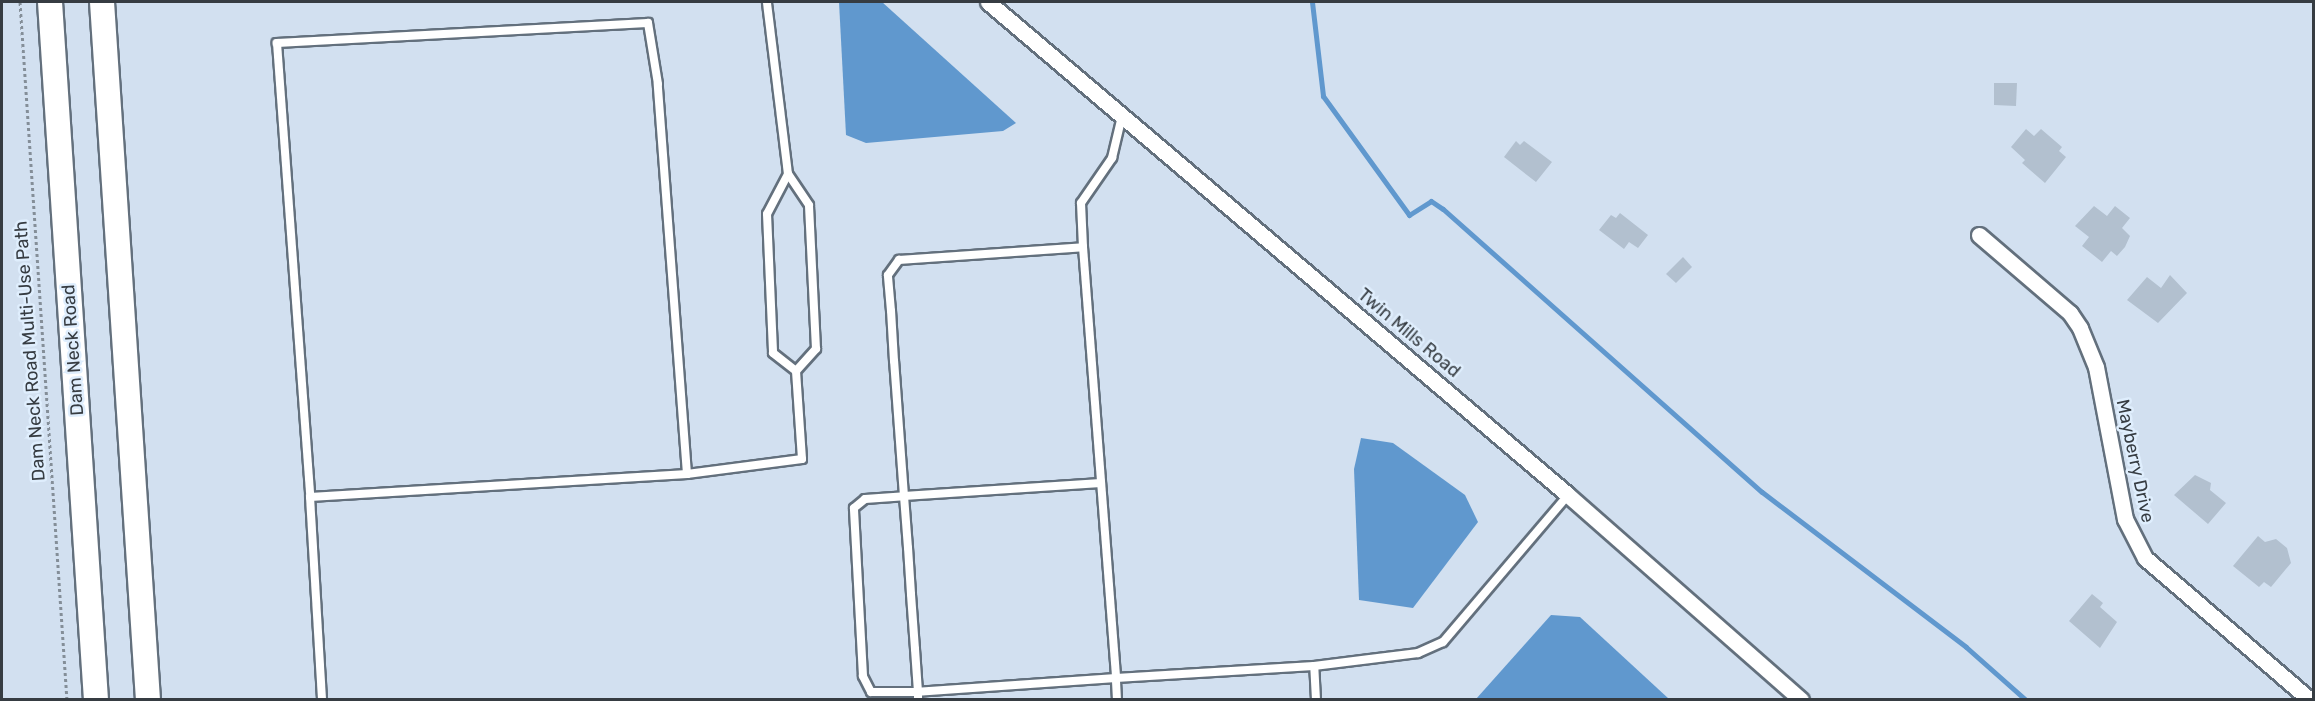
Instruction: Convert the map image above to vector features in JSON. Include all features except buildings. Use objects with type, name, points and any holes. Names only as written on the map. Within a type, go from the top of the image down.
[{"type":"main road","name":"Dam Neck Road","points":[[50,2],[96,699]]},
{"type":"main road","points":[[102,2],[147,699]]},
{"type":"street","name":"Twin Mills Road","points":[[988,2],[1568,495],[1801,699]]},
{"type":"street","name":"Mayberry Drive","points":[[1979,235],[2070,313],[2080,328],[2096,367],[2125,519],[2145,558],[2310,699]]},
{"type":"lane","points":[[309,497],[687,474],[802,459],[796,371],[816,349],[809,205],[788,174],[767,2]]},
{"type":"lane","points":[[322,699],[277,43],[648,23],[658,84],[687,474]]},
{"type":"lane","points":[[1118,699],[1081,202],[1112,158],[1122,115]]},
{"type":"lane","points":[[788,174],[768,214],[773,354],[796,371]]},
{"type":"lane","points":[[918,696],[888,275],[899,261],[1083,247]]},
{"type":"lane","points":[[1101,483],[865,499],[854,508],[863,676],[871,692],[918,696],[1116,678],[1314,666],[1418,653],[1443,642],[1568,495]]},
{"type":"lane","points":[[1314,666],[1316,699]]},
{"type":"path","name":"Dam Neck Road Multi-Use Path","points":[[21,2],[67,699]]},
{"type":"water","points":[[839,2],[882,2],[1016,123],[1003,131],[866,143],[846,135]]},
{"type":"water","points":[[1361,438],[1393,443],[1465,495],[1478,522],[1413,608],[1359,600],[1354,469]]},
{"type":"water","points":[[1551,615],[1580,617],[1669,699],[1476,699]]},
{"type":"waterway","points":[[1312,2],[1323,96],[1409,215],[1431,201],[1443,209],[1762,492],[1966,647],[2026,700]]}]
